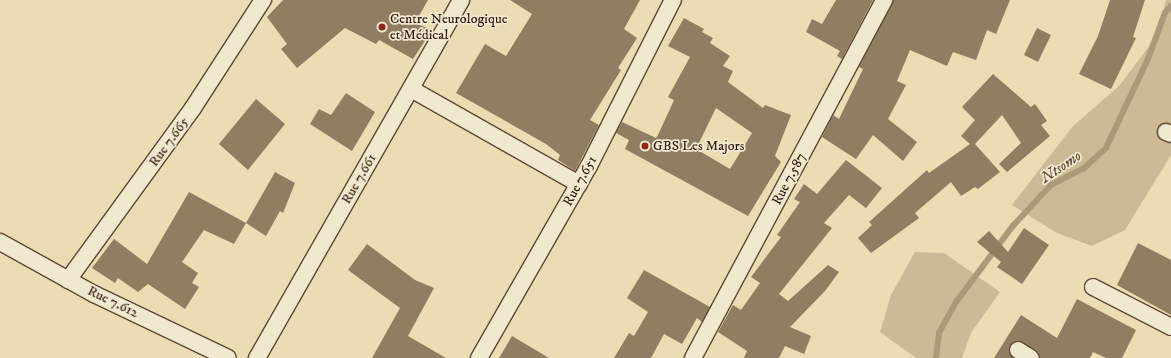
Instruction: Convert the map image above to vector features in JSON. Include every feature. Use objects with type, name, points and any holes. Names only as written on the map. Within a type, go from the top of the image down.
[{"type":"street","name":"Rue 7.665","points":[[68,280],[193,108],[263,0]]},
{"type":"street","name":"Rue 7.661","points":[[257,358],[461,0]]},
{"type":"street","name":"Rue 7.651","points":[[479,358],[579,184],[673,0]]},
{"type":"street","name":"Rue 7.587","points":[[693,358],[884,0]]},
{"type":"street","points":[[411,89],[579,184]]},
{"type":"street","name":"Rue 7.612","points":[[0,242],[68,280],[228,358]]},
{"type":"street","points":[[1093,287],[1171,327]]},
{"type":"street","points":[[1018,350],[1031,358]]},
{"type":"shaded area","points":[[1166,0],[1171,0],[1171,155],[1125,230],[1092,246],[1057,233],[1012,205],[1073,126],[1119,86],[1156,37]]},
{"type":"shaded area","points":[[915,252],[944,253],[1000,292],[971,333],[962,358],[916,358],[880,332],[891,295]]},
{"type":"building","points":[[283,0],[428,0],[415,23],[432,30],[413,59],[379,40],[376,44],[345,28],[297,68],[281,49],[287,44],[267,17]]},
{"type":"building","points":[[510,0],[640,0],[624,29],[637,38],[618,68],[621,70],[590,120],[599,125],[575,171],[558,160],[560,155],[546,144],[456,93],[485,44],[506,56],[532,14]]},
{"type":"building","points":[[836,0],[873,0],[842,59],[837,56],[840,51],[806,32],[812,19],[822,24]]},
{"type":"building","points":[[893,0],[1010,0],[996,34],[987,30],[976,60],[953,52],[947,66],[910,50],[897,81],[906,85],[888,119],[917,142],[903,161],[873,135],[856,159],[822,137],[833,115],[839,119],[863,69],[859,67]]},
{"type":"building","points":[[1110,0],[1145,0],[1133,37],[1136,38],[1111,89],[1079,74],[1098,36]]},
{"type":"building","points":[[684,18],[704,29],[702,32],[713,38],[710,43],[730,56],[723,66],[733,71],[728,82],[763,108],[765,105],[791,115],[775,156],[781,162],[748,216],[625,149],[629,140],[616,133],[622,122],[656,138],[658,135],[674,100],[668,97],[690,57],[668,46]],"holes":[[[716,108],[752,133],[730,169],[696,149]]]},
{"type":"building","points":[[1037,28],[1051,35],[1038,62],[1024,55]]},
{"type":"building","points":[[993,74],[1031,107],[1035,104],[1047,121],[1041,125],[1050,136],[1007,172],[999,164],[1021,143],[1002,115],[975,144],[1000,172],[978,189],[975,187],[961,196],[951,182],[915,213],[919,218],[871,253],[858,238],[872,225],[869,222],[927,170],[929,173],[970,144],[961,136],[975,120],[962,107]]},
{"type":"building","points":[[346,93],[375,112],[352,151],[310,124],[319,109],[331,115]]},
{"type":"building","points":[[256,99],[285,124],[248,170],[219,144]]},
{"type":"building","points":[[846,160],[882,188],[866,208],[849,195],[824,223],[832,228],[779,294],[788,301],[828,265],[839,272],[825,291],[790,327],[811,336],[804,354],[785,346],[779,358],[744,358],[747,351],[718,332],[733,305],[741,310],[760,283],[751,277],[781,237],[777,235],[800,202],[794,199],[804,184],[817,194]]},
{"type":"building","points":[[275,172],[295,183],[283,213],[280,211],[266,236],[246,223]]},
{"type":"building","points":[[189,192],[246,223],[234,244],[204,230],[182,262],[198,273],[192,283],[199,287],[185,309],[148,284],[138,292],[118,278],[115,283],[92,268],[114,239],[147,264]]},
{"type":"building","points":[[1024,228],[1049,245],[1022,284],[997,267],[1001,262],[977,242],[989,231],[1008,252]]},
{"type":"building","points":[[1138,243],[1171,260],[1171,315],[1117,285]]},
{"type":"building","points":[[367,244],[415,280],[434,288],[408,336],[446,358],[372,358],[400,308],[348,270]]},
{"type":"building","points":[[644,270],[710,307],[702,322],[697,318],[682,344],[664,334],[651,358],[614,358],[629,333],[634,336],[648,312],[627,298]]},
{"type":"building","points":[[1077,299],[1136,330],[1122,358],[1106,358],[1093,352],[1090,358],[1040,358],[1036,350],[1018,341],[1009,349],[1013,358],[994,358],[1021,315],[1057,338]]},
{"type":"building","points":[[512,336],[549,358],[499,358]]},
{"type":"waterway","name":"Ntsomo","points":[[936,358],[939,333],[957,301],[1013,226],[1051,185],[1083,169],[1106,148],[1148,59],[1165,13],[1171,6]]},
{"type":"place","name":"Centre Neurologique et Médical","points":[[382,27]]},
{"type":"place","name":"GBS Les Majors","points":[[645,146]]}]
